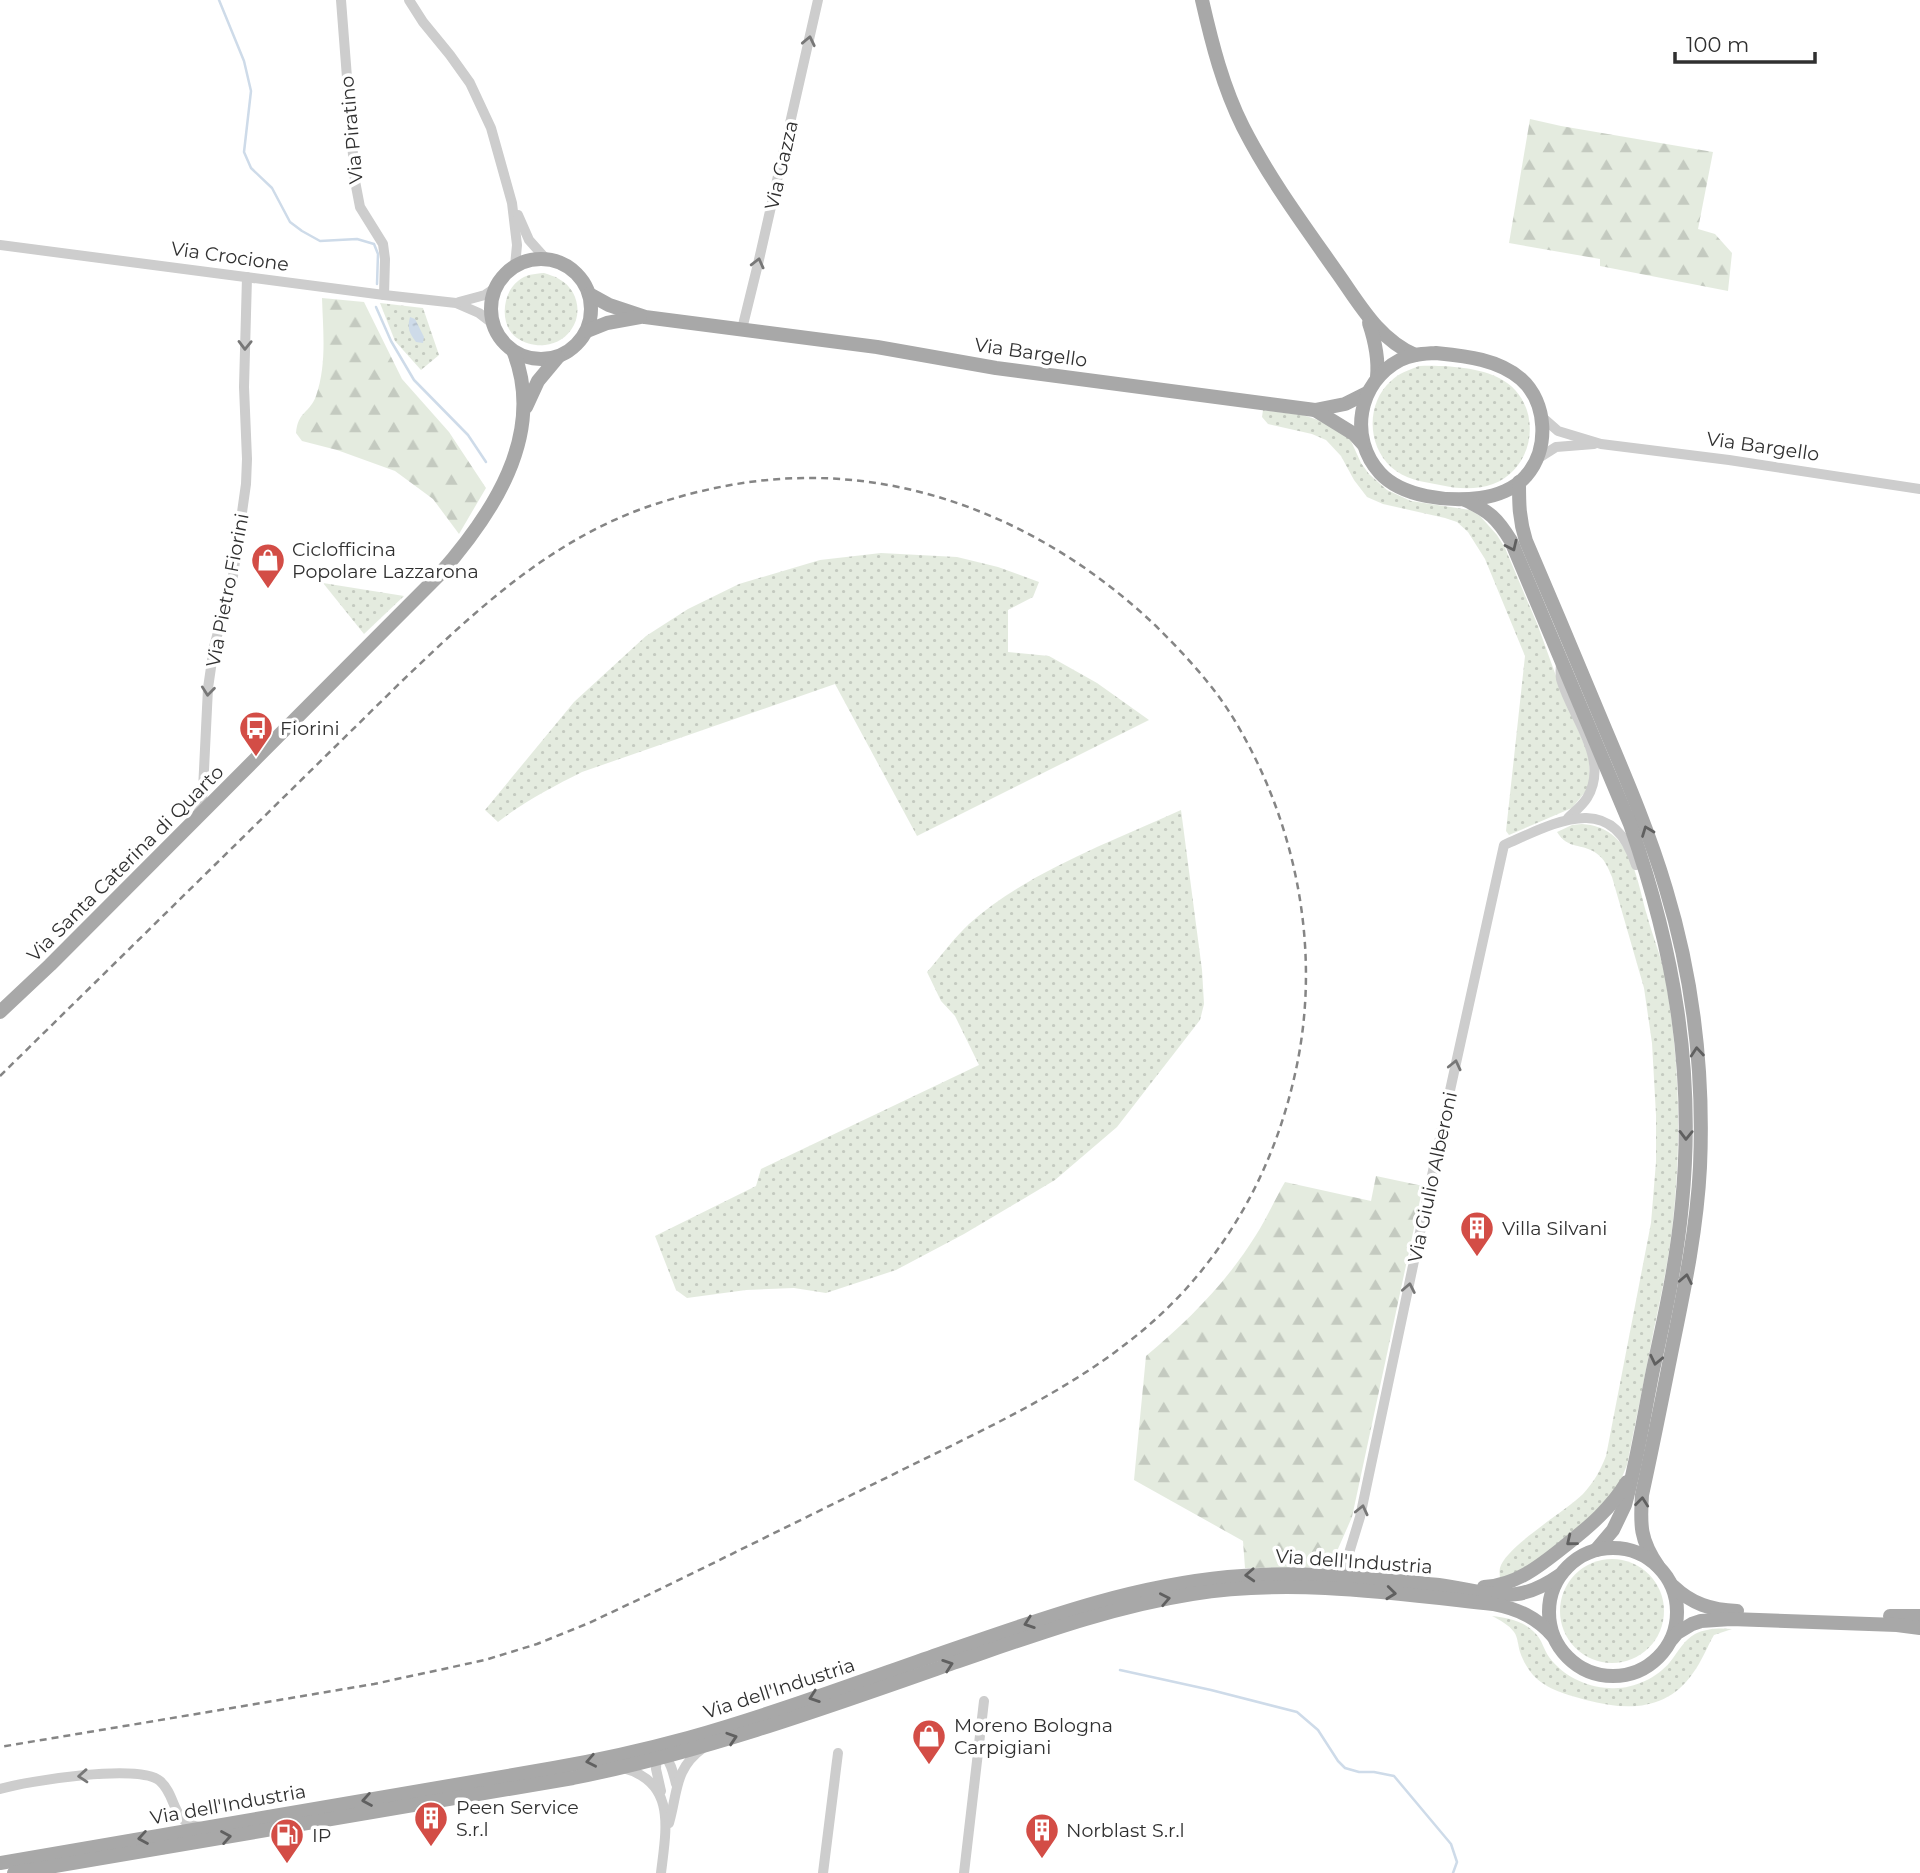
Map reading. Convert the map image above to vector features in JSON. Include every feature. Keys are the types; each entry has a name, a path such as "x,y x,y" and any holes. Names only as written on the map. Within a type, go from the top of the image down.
{"main road":[{"path":"1202,0 1216,57 1242,125 1279,191 1368,318 1393,343 1415,355"},
{"path":"546,259 573,270 583,281 589,294 592,313 587,331 575,347 558,357 536,360 514,353 500,340 492,323 490,306 494,289 503,276 515,266 530,260 546,259"},
{"path":"589,294 616,308 645,317 741,329"},
{"path":"587,331 607,323 645,317"},
{"path":"1368,318 1377,352 1377,377"},
{"name":"Via Bargello","path":"741,329 877,347 1010,370 1315,410 1345,404 1367,393"},
{"name":"Via Santa Caterina di Quarto","path":"0,1012 50,965 465,546 495,501 514,458 524,411 524,386 514,353"},
{"path":"1436,353 1466,356 1505,368 1532,391 1542,417 1541,445 1527,475 1519,482 1490,497 1465,500 1402,488 1381,474 1368,458 1360,427 1367,393 1377,377 1401,360 1415,355 1436,353"},
{"name":"Via Santa Caterina di Quarto","path":"524,411 538,381 558,357"},
{"name":"Via Bargello","path":"1315,410 1354,434 1363,444"},
{"path":"1519,482 1520,523 1526,541 1653,847 1667,891 1688,980 1695,1031 1700,1167 1688,1269 1643,1495 1640,1518 1647,1550 1681,1594 1699,1605 1715,1609 1920,1616"},
{"path":"1465,500 1486,509 1495,517 1511,541 1561,659 1630,824 1646,870 1668,953 1677,1005 1686,1119 1682,1203 1669,1296 1626,1505 1621,1517 1595,1550"},
{"path":"1465,1588 1503,1583 1530,1573 1599,1518 1633,1473"},
{"path":"1658,1566 1635,1552 1609,1548 1582,1556 1560,1575 1549,1605 1549,1621 1553,1636 1572,1662 1586,1671 1601,1675 1633,1673 1660,1656 1684,1628 1701,1621 1722,1619 1920,1628"},
{"name":"Via dell'Industria","path":"13,1873 621,1768 733,1724 1065,1611 1129,1593 1232,1576 1307,1574 1519,1594 1541,1587 1560,1575"},
{"path":"1670,1643 1677,1614 1676,1598 1671,1584"},
{"name":"Via dell'Industria","path":"0,1863 554,1768 706,1746 1071,1623 1129,1606 1195,1593 1270,1587 1324,1587 1493,1604 1526,1613 1553,1636"}],"street":[{"name":"Via Piratino","path":"341,0 355,181 360,207 383,244 386,259 384,295"},
{"path":"409,0 470,83 491,128 512,202 529,240 546,259"},
{"name":"Via Gazza","path":"741,329 764,240 818,0"},
{"path":"512,202 517,245 515,266"},
{"name":"Via Crocione","path":"0,245 456,303 479,313 492,323"},
{"name":"Via Pietro Fiorini","path":"196,818 201,807 203,790 208,688 214,647 233,576 246,484 244,387 247,277"},
{"name":"Via Crocione","path":"456,303 485,295 494,289"},
{"name":"Via Bargello","path":"1542,417 1558,431 1601,444 1920,489"},
{"name":"Via Bargello","path":"1535,461 1556,447 1601,444"},
{"path":"1561,659 1560,677 1593,756 1595,770 1586,800 1568,818"},
{"path":"1568,818 1601,821 1613,827 1625,839 1637,867 1655,931 1668,953"},
{"name":"Via Giulio Alberoni","path":"1342,1576 1363,1504 1504,845 1568,818"},
{"path":"964,1873 984,1701"},
{"path":"661,1873 676,1786 687,1762 706,1746"},
{"path":"660,1754 674,1772 676,1786"},
{"path":"660,1754 656,1769 666,1832"},
{"path":"823,1873 838,1754"},
{"path":"621,1768 643,1775 653,1783 663,1801"},
{"path":"0,1789 54,1778 108,1774 151,1776 163,1784 181,1818 192,1826 207,1827"}],"green space":[{"path":"1530,119 1713,152 1698,229 1715,234 1732,253 1728,291 1600,266 1600,259 1509,243"},
{"path":"544,273 557,278 571,289 577,302 577,317 571,330 560,340 546,345 531,344 511,333 505,318 506,301 518,281 527,276"},
{"path":"322,298 364,302 402,379 449,432 486,488 459,534 433,499 395,471 337,450 302,441 296,433 299,420 314,402 322,372"},
{"path":"380,303 423,308 439,355 421,370 395,341"},
{"path":"1419,366 1449,366 1481,371 1499,378 1513,388 1523,401 1529,416 1530,433 1520,463 1508,475 1487,486 1453,487 1408,477 1396,471 1383,458 1374,436 1377,401 1394,378"},
{"path":"1263,410 1303,415 1344,433 1369,474 1387,490 1411,501 1470,510 1480,516 1497,535 1538,626 1589,756 1590,780 1586,791 1572,808 1509,835 1506,831 1525,656 1485,559 1468,532 1457,522 1383,504 1367,497 1341,456 1326,440 1268,424 1262,417"},
{"path":"881,553 957,557 998,567 1039,582 1033,597 1008,610 1008,652 1049,656 1097,683 1149,720 917,836 835,684 582,772 538,795 498,822 485,810 574,702 646,636 688,609 739,584 820,560"},
{"path":"323,583 404,596 364,634"},
{"path":"1181,810 1204,1004 1200,1020 1117,1127 1055,1180 964,1234 896,1270 826,1293 794,1288 746,1290 687,1298 676,1290 655,1236 756,1186 761,1169 979,1065 955,1016 941,1001 927,972 969,924 992,905 1043,874 1098,846"},
{"path":"1582,824 1598,827 1611,834 1629,856 1663,968 1674,1039 1678,1103 1672,1230 1627,1465 1616,1492 1611,1500 1536,1565 1500,1579 1500,1568 1504,1559 1583,1494 1594,1481 1604,1461 1651,1223 1656,1162 1656,1115 1652,1043 1644,988 1606,864 1596,853 1570,844 1557,832"},
{"path":"1376,1176 1423,1186 1352,1517 1330,1567 1245,1568 1243,1541 1134,1480 1146,1356 1192,1314 1233,1269 1260,1229 1285,1182 1371,1201"},
{"path":"1612,1559 1632,1563 1649,1574 1660,1591 1664,1611 1660,1631 1649,1648 1632,1659 1612,1663 1592,1659 1575,1648 1564,1631 1560,1611 1564,1591 1575,1574 1592,1563"},
{"path":"1492,1616 1527,1626 1540,1639 1549,1657 1568,1675 1584,1683 1609,1688 1626,1687 1650,1678 1664,1668 1695,1634 1713,1629 1732,1629 1714,1635 1693,1673 1683,1686 1671,1695 1645,1705 1616,1706 1565,1694 1539,1680 1524,1662 1514,1632"}],"water":[{"path":"410,317 415,319 424,337 423,343 416,342 410,333"}],"waterway":[{"path":"219,0 244,61 251,91 244,152 251,168 272,188 290,222 302,231 320,241 357,239 374,244 378,254 377,284"},
{"path":"376,307 391,341 414,380 468,435 486,462"},
{"path":"1120,1670 1297,1712 1318,1730 1345,1768 1394,1776 1451,1844 1457,1862 1453,1873"}],"railway":[{"path":"0,1076 401,682 456,630 513,582 575,540 644,508 703,491 766,480 856,480 904,488 951,501 996,518 1040,540 1120,595 1189,660 1235,721 1257,761 1275,804 1289,847 1299,892 1306,983 1303,1029 1287,1104 1267,1162 1240,1216 1185,1290 1123,1346 1089,1370 981,1431 646,1596 537,1644 485,1660 374,1684 0,1747"}],"place":[{"name":"Ciclofficina Popolare Lazzarona","path":"268,590"},
{"name":"Fiorini","path":"256,758"},
{"name":"Villa Silvani","path":"1477,1258"},
{"name":"Moreno Bologna Carpigiani","path":"929,1766"},
{"name":"Peen Service S.r.l","path":"431,1848"},
{"name":"Norblast S.r.l","path":"1042,1860"},
{"name":"IP","path":"287,1865"}]}
